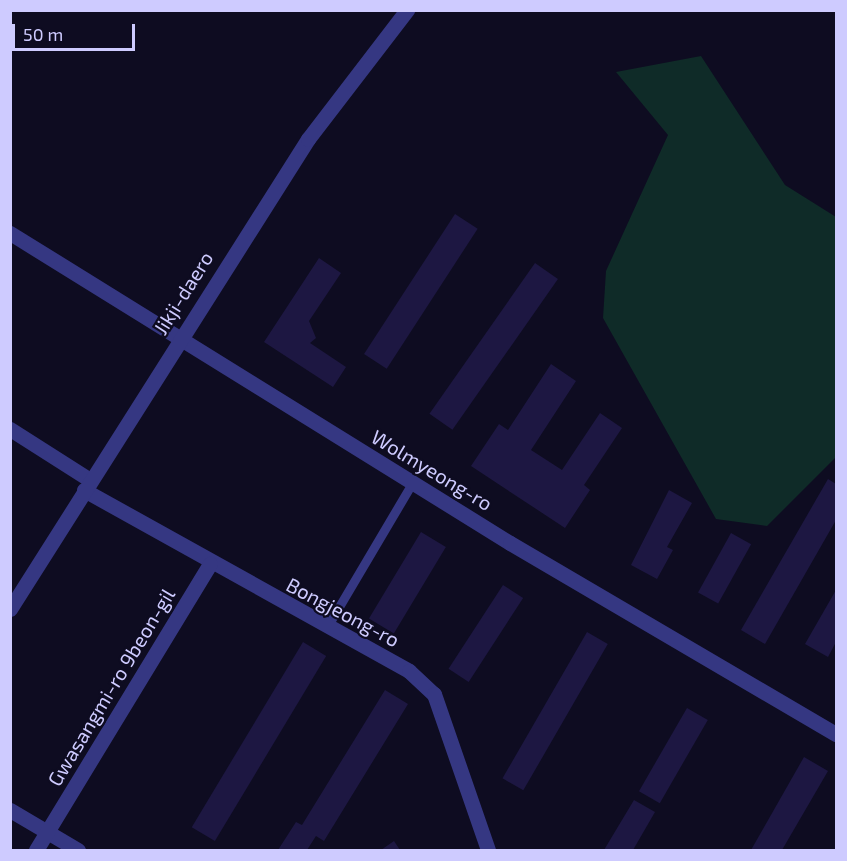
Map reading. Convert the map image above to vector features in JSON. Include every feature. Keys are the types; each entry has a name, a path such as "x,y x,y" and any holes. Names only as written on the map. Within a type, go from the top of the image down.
{"street":[{"name":"Jikji-daero","path":"10,609 178,340 344,87 407,10"},
{"name":"Wolmyeong-ro","path":"10,233 178,340 412,483 837,735"},
{"name":"Bongjeong-ro","path":"10,429 87,485 210,564 409,671 434,694 488,850"},
{"name":"Gwasangmi-ro 9beon-gil","path":"36,850 210,564"},
{"path":"10,810 78,850"}],"lane":[{"path":"327,627 412,483"}],"green space":[{"path":"701,56 785,185 836,217 836,457 767,526 716,519 603,318 606,271 668,135 616,72"}],"building":[{"path":"455,214 478,229 387,369 364,354"},
{"path":"319,258 341,273 309,321 316,338 310,343 346,367 333,387 264,342"},
{"path":"535,263 558,279 452,430 429,414"},
{"path":"551,364 576,381 531,450 562,470 600,413 622,428 584,485 590,490 565,528 471,466 499,424 508,430"},
{"path":"828,479 836,484 836,520 765,644 741,630"},
{"path":"669,490 692,503 667,547 673,550 657,579 631,565"},
{"path":"421,532 446,547 394,634 369,619"},
{"path":"731,533 751,544 718,604 698,592"},
{"path":"503,585 523,598 469,682 449,669"},
{"path":"836,590 836,642 828,657 805,644"},
{"path":"587,632 608,644 523,790 502,778"},
{"path":"303,642 326,656 215,841 192,827"},
{"path":"385,690 408,704 324,841 316,836 307,850 278,850 296,822 302,825"},
{"path":"687,708 708,720 660,803 639,791"},
{"path":"804,757 828,771 782,850 751,850"},
{"path":"634,800 655,812 633,850 604,850"},
{"path":"394,841 400,850 381,850"}]}
